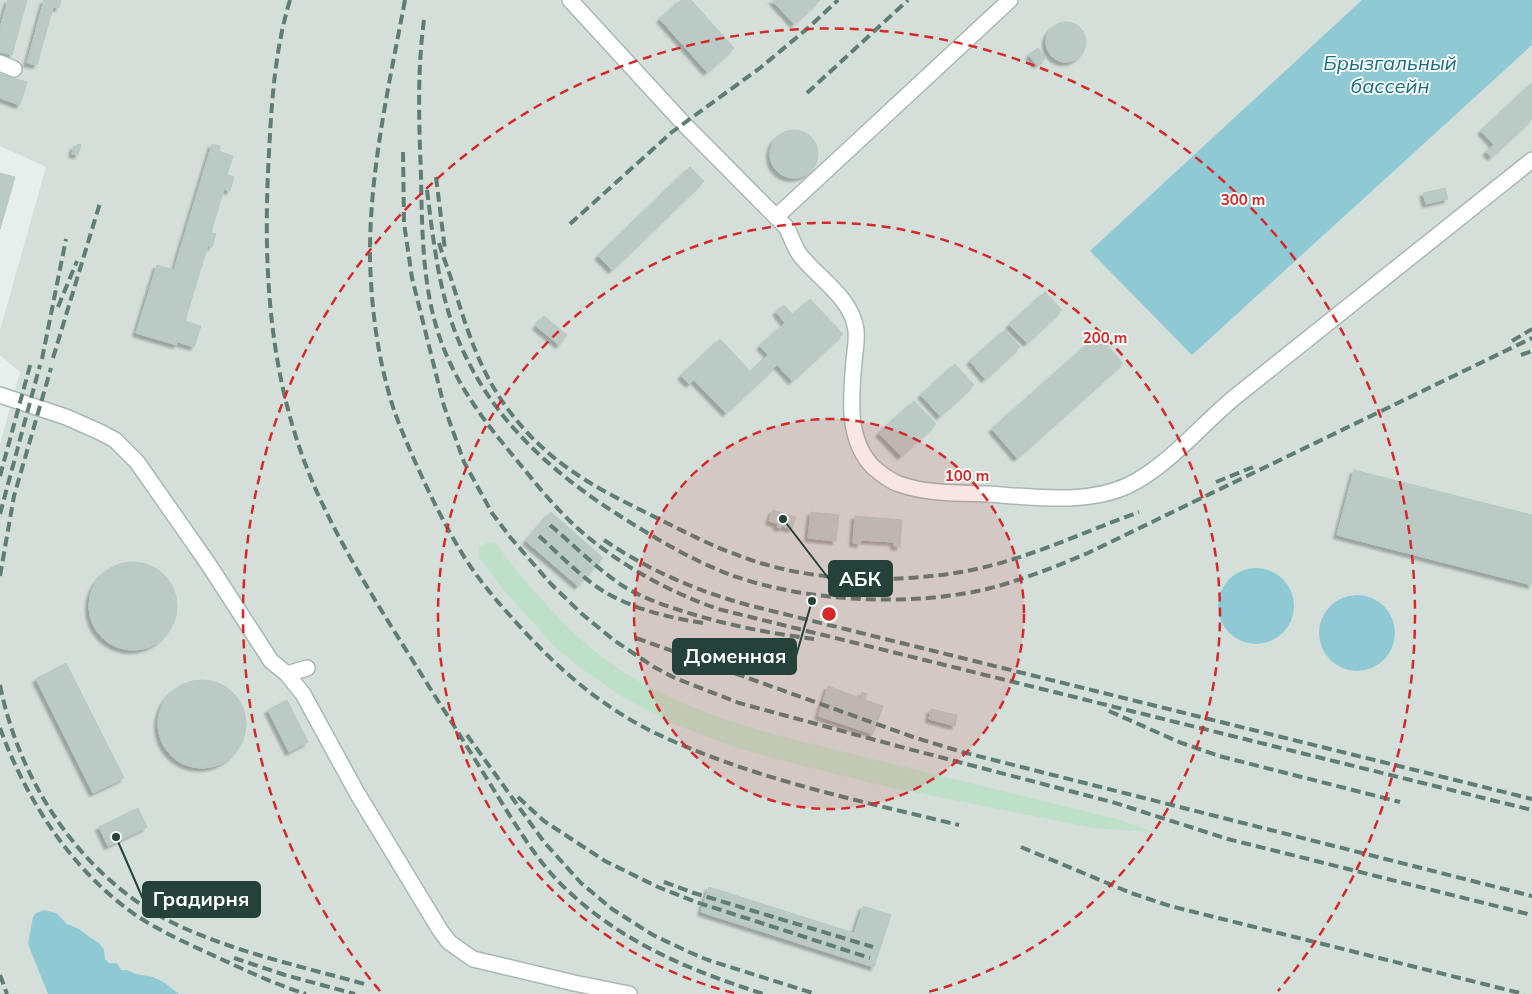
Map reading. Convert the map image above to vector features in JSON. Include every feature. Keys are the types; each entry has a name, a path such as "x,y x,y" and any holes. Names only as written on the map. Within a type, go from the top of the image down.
{"lane":[{"path":"570,0 683,123 776,217 789,232 798,253 841,298 853,316 856,331 851,396 852,415 858,443 872,465 888,479 898,484 931,491 1071,497 1096,495 1129,485 1172,455 1225,405 1532,160"},
{"path":"776,217 1010,0"},
{"path":"0,395 82,424 115,440 127,450 146,473 271,661 287,674 303,694 357,794 440,930 450,942 473,959 629,994"},
{"path":"287,674 306,668"}],"shaded area":[{"path":"0,0 1532,0 1532,994 0,994 0,444 20,372 0,355 0,330 46,167 0,146"}],"green space":[{"path":"491,542 496,543 509,562 564,624 597,653 639,681 684,704 780,736 1120,820 1153,832 1093,828 884,786 737,748 676,725 621,696 575,664 553,645 502,588 479,557 479,548"}],"water":[{"name":"Брызгальный бассейн","path":"1362,0 1532,0 1532,45 1192,355 1090,251"},
{"path":"1256,568 1271,571 1283,579 1291,591 1294,606 1291,621 1283,633 1271,641 1256,644 1241,641 1229,633 1221,621 1218,606 1221,591 1229,579 1241,571"},
{"path":"1357,595 1372,598 1384,606 1392,618 1395,633 1392,648 1384,660 1372,668 1357,671 1342,668 1330,660 1322,648 1319,633 1322,618 1330,606 1342,598"},
{"path":"44,910 56,913 67,924 79,929 99,943 104,950 105,959 109,963 117,963 121,970 153,977 165,983 179,994 48,994 28,944 33,917 36,913"}],"building":[{"path":"8,0 27,0 12,55 0,52 0,28"},
{"path":"44,0 61,0 59,8 53,7 37,65 27,63"},
{"path":"681,0 691,0 734,48 707,72 660,19"},
{"path":"772,0 820,0 794,24"},
{"path":"1066,22 1077,25 1083,31 1086,42 1083,53 1077,59 1066,62 1055,59 1049,53 1046,42 1049,31 1055,25"},
{"path":"1038,48 1046,58 1037,65 1029,55"},
{"path":"0,74 27,82 20,105 0,98"},
{"path":"1532,83 1532,119 1491,157 1486,152 1494,145 1481,131"},
{"path":"794,130 803,132 811,137 816,145 818,154 816,163 811,171 803,176 794,178 785,176 777,171 772,163 770,154 772,145 777,137 785,132"},
{"path":"77,144 81,145 78,155 72,154 74,146 77,147"},
{"path":"212,144 220,146 219,151 233,156 227,175 234,177 230,191 224,189 211,233 216,234 212,247 208,245 185,321 201,326 194,347 178,342 177,345 136,333 157,265 174,270"},
{"path":"690,167 704,181 612,270 598,256"},
{"path":"0,173 15,177 0,229"},
{"path":"1445,188 1448,199 1426,204 1423,193"},
{"path":"1045,292 1062,310 1027,343 1009,325"},
{"path":"810,299 843,334 792,381 760,346 785,323 776,312 784,305 793,315"},
{"path":"544,316 567,335 559,345 536,326"},
{"path":"1005,330 1020,347 985,379 970,361"},
{"path":"1098,335 1123,363 1017,458 992,429"},
{"path":"720,339 751,372 768,355 777,365 726,413 694,380 689,384 681,376"},
{"path":"955,364 974,385 940,416 921,395"},
{"path":"914,401 936,424 901,456 879,433"},
{"path":"1354,470 1532,515 1532,585 1337,535"},
{"path":"773,510 796,517 792,529 782,526 781,528 777,527 778,524 769,521"},
{"path":"551,512 603,558 578,586 526,541"},
{"path":"811,512 839,515 836,541 808,538"},
{"path":"855,516 902,520 900,547 894,546 894,542 861,540 860,544 853,543"},
{"path":"133,562 150,566 164,575 173,589 177,606 173,623 164,637 150,646 133,650 116,646 102,637 93,623 89,606 93,589 102,575 116,566"},
{"path":"66,663 124,778 93,793 36,679"},
{"path":"202,680 219,684 233,693 242,707 246,724 242,741 233,755 219,764 202,768 185,764 171,755 162,741 158,724 162,707 171,693 185,684"},
{"path":"828,686 860,698 862,692 867,694 865,700 883,706 873,734 818,716"},
{"path":"287,700 308,742 289,752 268,710"},
{"path":"931,709 957,715 955,726 929,719"},
{"path":"138,808 147,827 108,846 99,827"},
{"path":"709,887 854,933 863,906 891,915 874,967 701,912"}],"railway":[{"path":"290,0 276,64 270,129 267,257 274,340 281,381 291,422 304,462 321,501 360,575 389,622 518,828 556,879 601,918 652,950 679,963 764,994"},
{"path":"405,0 376,162 370,259 373,307 383,370 398,422 436,507 469,564 506,611 561,668 613,709 653,732 689,748 765,775 842,797 959,825"},
{"path":"570,224 672,132 760,68 838,0"},
{"path":"807,93 908,0"},
{"path":"424,20 419,98 423,233 428,291 437,329 450,363 477,409 563,515 598,545 647,577 682,595 718,609 1532,810"},
{"path":"403,152 404,223 412,278 444,406 464,462 492,513 510,537 551,584 582,614 615,641 654,667 675,678 739,703 1112,802 1228,839 1532,915"},
{"path":"436,177 445,250"},
{"path":"427,190 439,274 456,336 478,380 493,403 529,445 571,482 617,514 672,548 731,575 760,584 825,596 892,600 957,595 1013,582 1038,573 1088,553 1532,338"},
{"path":"53,358 100,203"},
{"path":"42,359 66,239"},
{"path":"439,243 481,364 497,394 522,427 554,457 589,482 628,504 728,552 766,565 821,576 877,579 934,576 961,572 1006,561 1139,512"},
{"path":"58,307 77,261"},
{"path":"1512,341 1532,329"},
{"path":"1521,355 1532,351"},
{"path":"0,476 31,362"},
{"path":"0,514 40,365"},
{"path":"0,576 14,496 51,368"},
{"path":"1216,482 1253,467"},
{"path":"550,525 613,579 629,590 649,599 669,607 727,624 814,639"},
{"path":"539,536 597,587 621,601 648,611 703,623"},
{"path":"604,540 655,570 710,593 748,605 1532,799"},
{"path":"636,638 913,737 962,752 1532,896"},
{"path":"0,685 9,721 22,756 38,790 58,822 81,851 108,878 137,902 192,932 241,950 368,985"},
{"path":"1109,711 1179,742 1219,756 1400,802"},
{"path":"0,728 23,781 54,832 72,856 114,898 137,916 178,939 263,978 306,994"},
{"path":"467,735 544,842 581,883 612,909 653,935 708,960 816,994"},
{"path":"518,797 544,821 605,861 658,887 696,902 870,958"},
{"path":"1021,847 1131,893 1170,906 1524,994"},
{"path":"664,882 694,893 873,947"},
{"path":"234,958 285,975 355,994"},
{"path":"0,975 7,994"}],"place":[{"name":"АБК","path":"783,519"},
{"name":"Доменная","path":"812,601"},
{"name":"Градирня","path":"116,837"}]}
